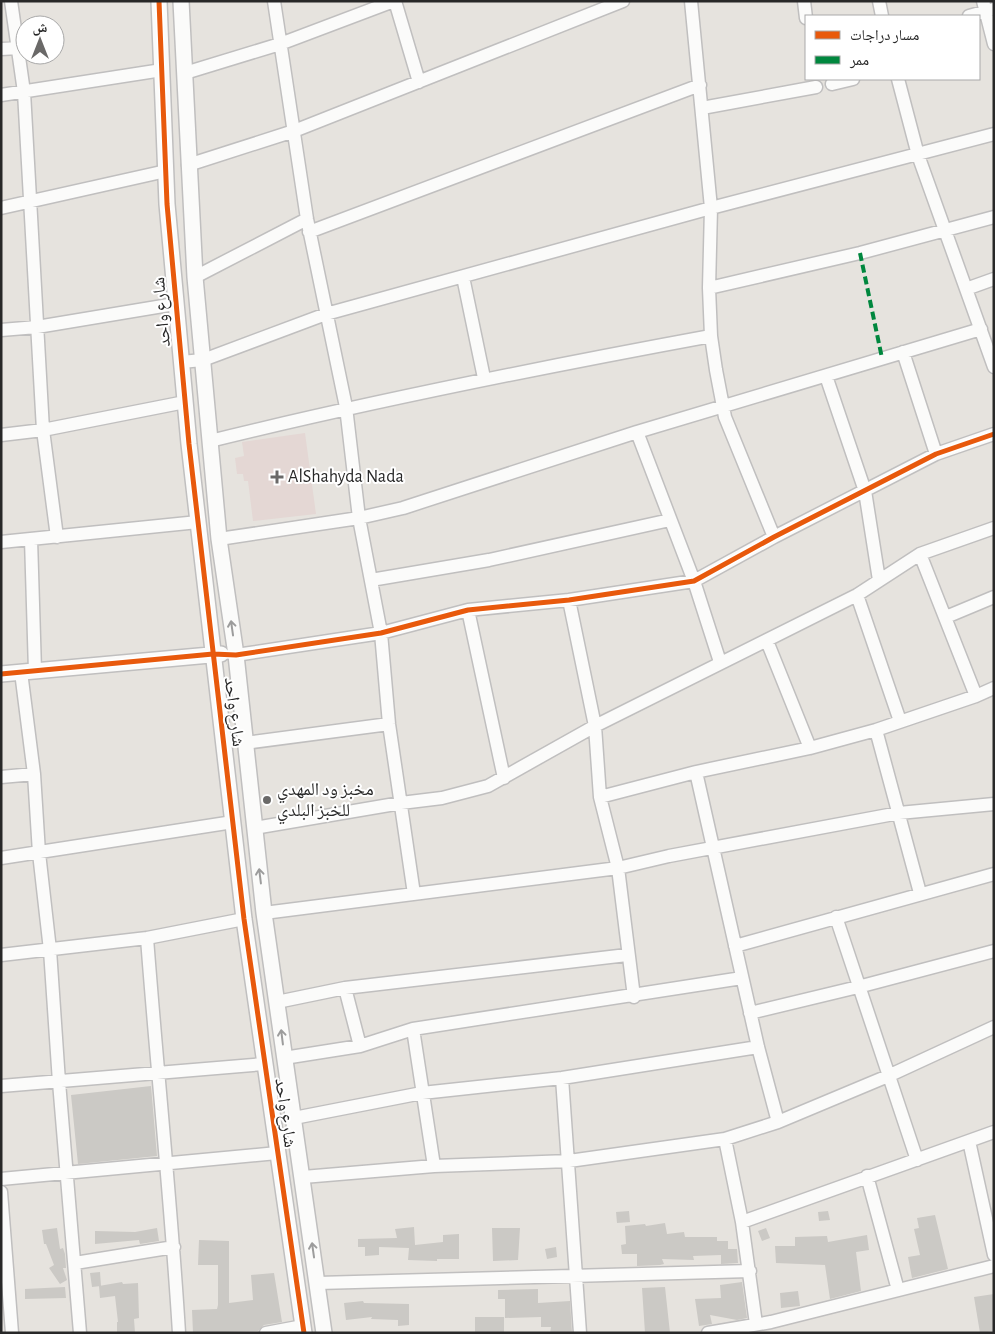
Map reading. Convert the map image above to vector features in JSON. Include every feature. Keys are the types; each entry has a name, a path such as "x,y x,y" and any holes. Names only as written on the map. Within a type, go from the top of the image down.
{"street":[{"path":"11,1 15,24"},
{"name":"شارع واحد","path":"159,1 166,171 175,304 198,522 244,919 304,1329"},
{"name":"شارع واحد","path":"181,1 195,276 219,539 236,655 244,743 264,913 324,1333"},
{"path":"274,1 309,232 346,408 359,518 381,633 389,724 414,894"},
{"path":"184,73 280,44 394,1 419,82"},
{"path":"585,1 588,14"},
{"path":"188,165 294,131 623,1"},
{"path":"691,1 711,208 709,288 711,336 722,406 774,537"},
{"path":"804,1 806,15"},
{"path":"879,1 882,15"},
{"path":"971,15 988,7 994,44"},
{"path":"1,49 15,48"},
{"path":"21,65 43,430 56,537"},
{"path":"1,95 162,70"},
{"path":"832,84 849,80"},
{"path":"898,80 918,155 994,367"},
{"path":"309,232 700,85"},
{"path":"702,108 816,87"},
{"path":"181,362 203,360 326,314 711,208 994,134"},
{"path":"1,208 166,171"},
{"path":"709,288 994,217"},
{"path":"195,276 307,219"},
{"path":"463,276 484,378"},
{"path":"966,289 994,279"},
{"path":"1,330 37,327 175,304"},
{"path":"219,539 359,518 403,508 637,432 981,329"},
{"path":"210,441 346,408 484,378 711,336"},
{"path":"902,352 936,454"},
{"path":"826,376 865,491 879,580"},
{"path":"1,435 43,430 185,402"},
{"path":"637,432 694,581 720,662"},
{"path":"1,674 213,654 236,655 381,633 468,610 569,600 694,581 774,537 936,454 994,434"},
{"path":"371,580 490,560 670,520"},
{"path":"1,542 198,522"},
{"path":"254,828 401,803 442,798 468,792 504,778 595,726 857,595 920,554 994,528"},
{"path":"30,539 28,672 34,774 39,853 50,950 80,1333"},
{"path":"920,554 976,696"},
{"path":"857,595 900,721"},
{"path":"946,617 994,598"},
{"path":"569,600 595,726 600,796 618,868 627,955 634,997"},
{"path":"468,610 504,778"},
{"path":"768,640 810,748"},
{"path":"600,796 696,772 810,748 876,730 976,696 994,688"},
{"path":"244,743 389,724"},
{"path":"876,730 920,893"},
{"path":"696,772 750,1013 778,1122"},
{"path":"1,777 34,774"},
{"path":"264,913 618,868 899,813 994,804"},
{"path":"1,858 233,822"},
{"path":"735,946 920,893 994,874"},
{"path":"836,917 917,1160"},
{"path":"1,955 147,938 244,919"},
{"path":"147,938 158,1074 168,1164 179,1333"},
{"path":"750,1013 994,951"},
{"path":"277,1002 345,988 627,955"},
{"path":"284,1058 360,1046 413,1029 634,997 742,978"},
{"path":"345,988 360,1046"},
{"path":"303,1177 434,1166 569,1161 725,1139 778,1122 888,1076 994,1027"},
{"path":"413,1029 434,1166"},
{"path":"294,1118 422,1092 562,1078 758,1046"},
{"path":"1,1086 264,1064"},
{"path":"562,1078 580,1333"},
{"path":"742,1222 994,1132"},
{"path":"725,1139 742,1222 756,1324"},
{"path":"969,1141 994,1255"},
{"path":"1,1179 277,1153"},
{"path":"867,1176 898,1290"},
{"path":"1,1192 4,1292 12,1333"},
{"path":"75,1264 174,1247"},
{"path":"708,1333 756,1324 771,1327 898,1290 994,1266"},
{"path":"318,1283 750,1271"},
{"path":"266,1333 304,1329"}],"shaded area":[{"name":"AlShahyda Nada","path":"305,433 316,514 253,521 248,481 244,481 243,474 237,474 235,458 244,456 242,442"}],"building":[{"path":"151,1086 157,1156 78,1164 71,1095"},
{"path":"629,1211 630,1222 617,1223 616,1212"},
{"path":"828,1211 830,1220 819,1221 818,1212"},
{"path":"935,1215 948,1269 912,1278 908,1257 920,1255 914,1229 919,1228 917,1218"},
{"path":"665,1223 667,1234 684,1232 685,1237 717,1237 717,1241 728,1241 728,1249 737,1249 738,1263 721,1264 721,1255 693,1256 694,1260 662,1259 664,1264 637,1266 637,1254 622,1254 621,1245 626,1244 625,1226 645,1224 646,1226"},
{"path":"414,1227 415,1245 443,1242 443,1235 459,1234 459,1259 437,1259 437,1261 408,1260 409,1248 379,1247 379,1255 365,1256 365,1247 358,1247 358,1239 397,1238 395,1229"},
{"path":"57,1228 60,1249 63,1248 65,1254 66,1268 63,1268 67,1280 60,1284 49,1268 54,1265 46,1244 44,1244 42,1230"},
{"path":"157,1228 159,1241 140,1244 139,1240 95,1244 95,1231 135,1232"},
{"path":"492,1228 520,1228 518,1260 493,1261"},
{"path":"766,1228 770,1238 762,1241 758,1231"},
{"path":"867,1235 869,1250 856,1252 861,1291 830,1299 825,1265 776,1263 775,1246 795,1246 795,1237 827,1236 828,1242"},
{"path":"199,1240 229,1241 229,1303 253,1300 251,1275 274,1273 282,1322 264,1325 258,1331 193,1333 192,1310 217,1309 218,1305 218,1265 198,1265"},
{"path":"556,1247 557,1257 547,1259 545,1249"},
{"path":"100,1272 101,1286 92,1287 90,1273"},
{"path":"122,1282 123,1284 138,1283 139,1318 134,1319 135,1333 117,1333 118,1322 115,1296 100,1298 99,1286"},
{"path":"742,1282 747,1318 737,1320 710,1315 712,1324 699,1326 695,1299 721,1298 720,1285"},
{"path":"65,1287 66,1298 25,1299 25,1289"},
{"path":"665,1287 670,1333 645,1333 642,1288"},
{"path":"538,1289 538,1303 570,1301 572,1333 550,1333 551,1327 541,1327 541,1317 505,1318 505,1299 498,1299 498,1290"},
{"path":"798,1291 800,1306 781,1308 780,1293"},
{"path":"994,1294 994,1331 980,1333 974,1297"},
{"path":"363,1301 364,1303 409,1304 409,1325 398,1326 398,1320 371,1319 372,1317 346,1320 344,1303"},
{"path":"475,1317 504,1317 504,1333 475,1333"}],"marked path":[{"path":"860,253 882,358"}],"cycle path":[{"path":"159,1 167,204 189,444 244,919 304,1333"},
{"path":"1,674 213,654 236,655 381,633 468,610 569,600 694,581 774,537 936,454 994,434"}],"place":[{"name":"AlShahyda Nada","path":"277,477"},
{"name":"مخبز ود المهدي للخبز البلدي","path":"267,800"}]}
